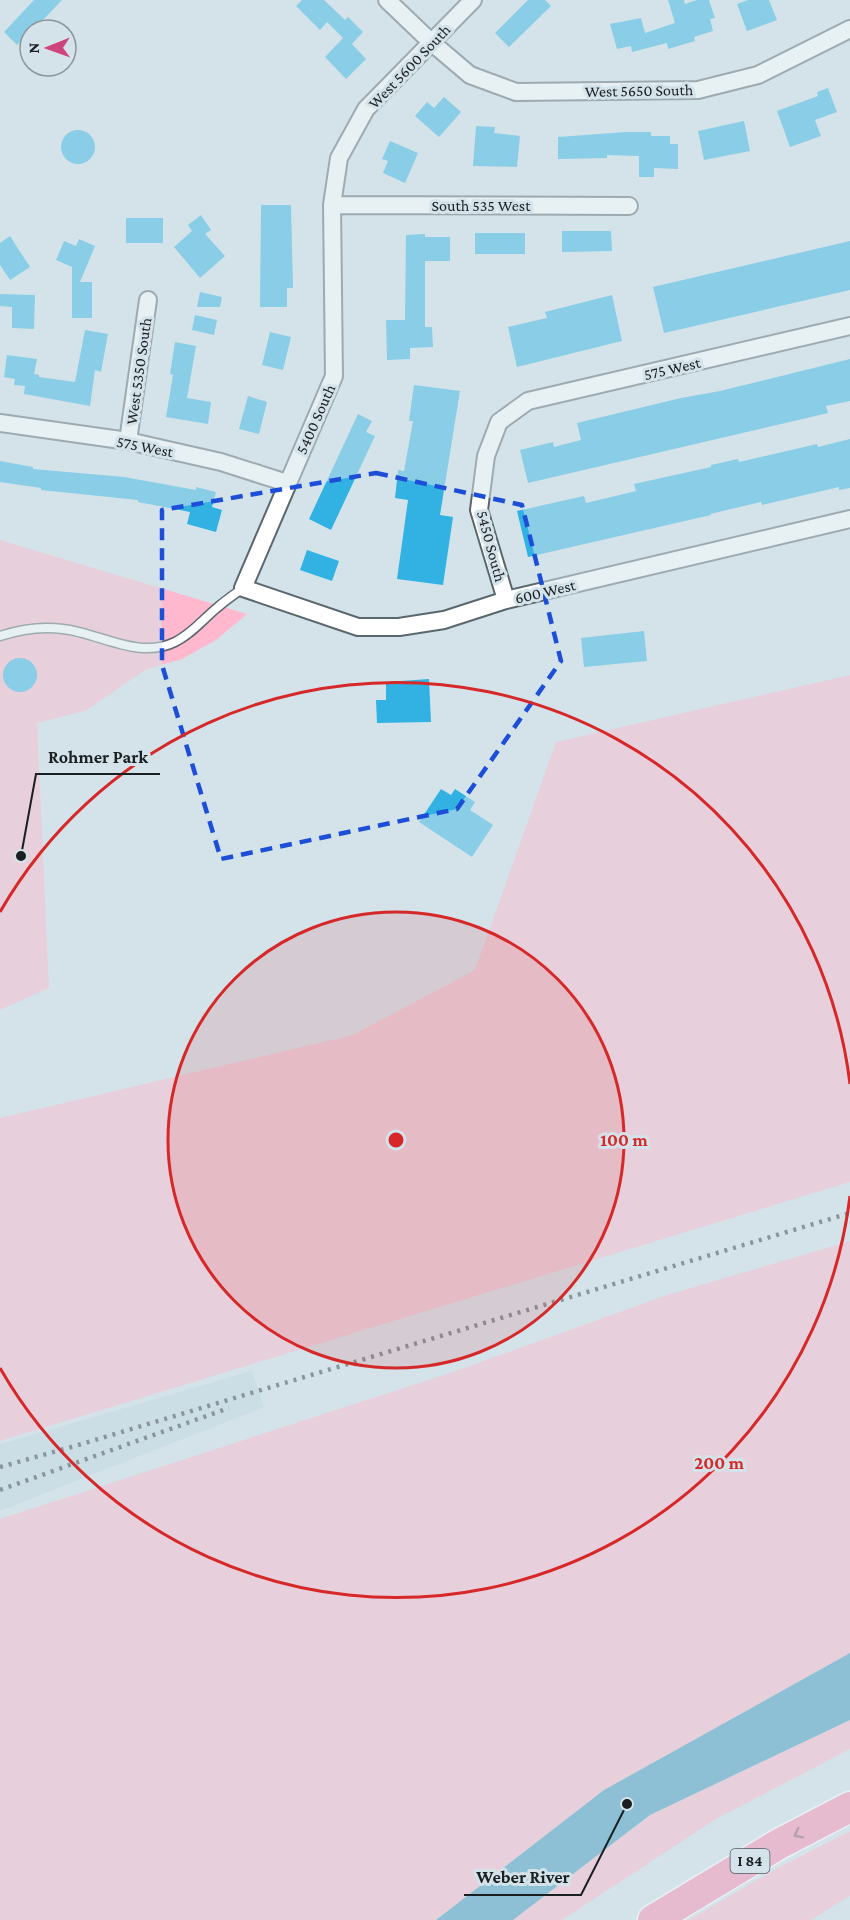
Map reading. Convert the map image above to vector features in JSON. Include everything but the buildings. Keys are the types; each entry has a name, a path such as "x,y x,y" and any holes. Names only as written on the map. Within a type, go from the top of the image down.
{"highway":[{"name":"I 84","path":"653,1920 779,1844 850,1807"}],"street":[{"name":"West 5650 South","path":"387,0 470,75 516,92 698,90 758,75 850,29"},
{"name":"West 5600 South","path":"332,205 339,158 366,109 473,0"},
{"name":"South 535 West","path":"332,205 629,206"},
{"name":"5400 South","path":"243,588 334,376 332,205"},
{"name":"West 5350 South","path":"128,441 148,300"},
{"name":"575 West","path":"499,422 528,401 850,326"},
{"name":"5450 South","path":"499,422 486,456 479,510 506,600"},
{"name":"575 West","path":"0,423 128,441 221,462 287,483"},
{"name":"600 West","path":"243,588 358,627 399,627 444,620 506,600 850,519"}],"lane":[{"path":"0,636 20,629 63,629 133,646 152,648 174,643 182,638 243,588"}],"highlighted area":[{"path":"376,473 522,505 561,661 457,809 221,859 162,665 162,510"}],"shaded area":[{"path":"0,540 247,614 216,640 182,659 147,669 85,711 37,723 49,988 0,1010"},
{"path":"850,675 850,1182 0,1441 0,1118 353,1035 475,970 556,742"},
{"path":"850,1241 850,1653 604,1790 436,1920 0,1920 0,1519 450,1373 667,1295"},
{"path":"252,1371 264,1407 0,1511 0,1444"},
{"path":"850,1720 850,1749 716,1819 562,1920 513,1920 650,1815"},
{"path":"850,1831 850,1896 811,1920 689,1920 783,1865"}],"water":[{"path":"850,1653 850,1720 650,1815 513,1920 436,1920 604,1790"}],"railway":[{"path":"0,1467 850,1213"},
{"path":"0,1490 229,1408"}],"place":[{"name":"Rohmer Park","path":"21,856"},
{"name":"Weber River","path":"627,1804"}]}
